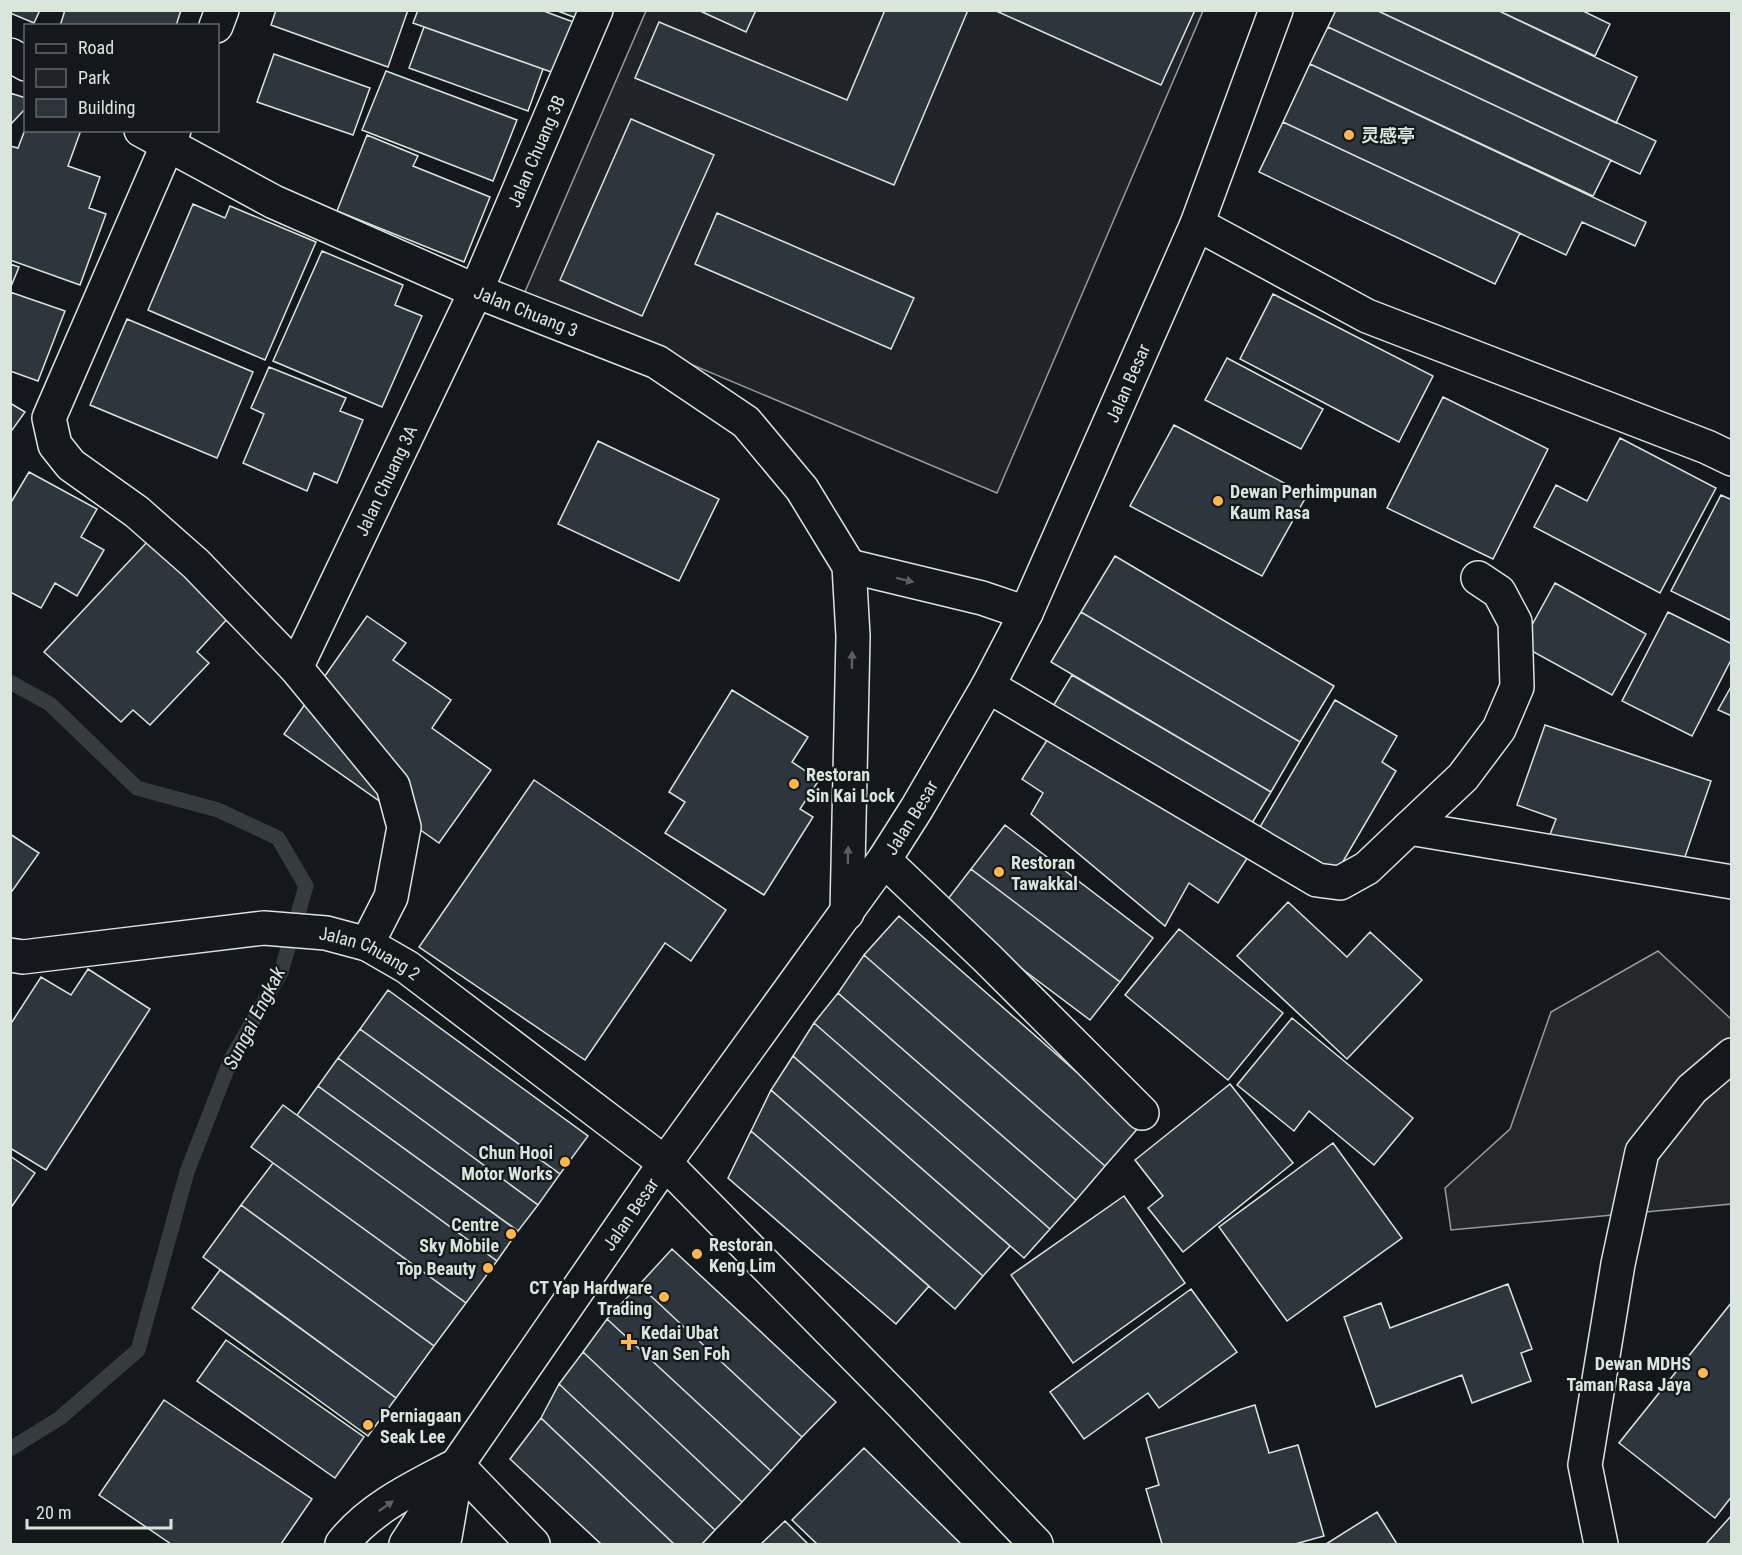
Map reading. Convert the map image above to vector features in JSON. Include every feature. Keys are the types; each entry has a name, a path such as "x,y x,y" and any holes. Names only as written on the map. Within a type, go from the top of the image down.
{"street":[{"name":"Jalan Chuang 3B","path":"476,291 596,10"},
{"name":"Jalan Besar","path":"406,1545 457,1465 665,1163 884,860 988,686 1026,613 1197,224 1276,10"},
{"path":"10,55 24,63"},
{"name":"Jalan Chuang 3","path":"161,135 274,202 476,291 657,362 746,422 802,489 849,566"},
{"path":"161,135 49,418 55,445 71,465 137,512 196,564 296,668 393,786 404,827 391,897 367,944"},
{"path":"1197,224 1367,316 1707,447 1731,459"},
{"name":"Jalan Chuang 3A","path":"296,668 476,291"},
{"path":"847,913 853,636 849,566 982,598 1026,613"},
{"path":"988,686 1317,880 1340,883 1367,868 1409,828 1469,769 1499,729 1517,687 1515,622 1499,592 1478,578"},
{"path":"1409,828 1731,882"},
{"path":"884,860 988,959 1142,1113"},
{"name":"Jalan Chuang 2","path":"10,955 23,957 264,928 326,933 367,944 407,967 665,1163 893,1395 1036,1545"},
{"path":"1601,1545 1585,1466 1618,1264 1642,1152 1692,1089 1731,1055"},
{"path":"342,1545 354,1529 401,1495 457,1465"},
{"path":"441,1545 445,1537 457,1465"},
{"path":"457,1465 533,1545"}],"green space":[{"path":"646,11 1203,11 997,493 524,294"}],"shaded area":[{"path":"1658,951 1731,1019 1731,1204 1451,1230 1445,1188 1510,1129 1551,1012"}],"building":[{"path":"10,10 40,10 34,23 10,13"},
{"path":"65,10 181,10 177,24 61,24"},
{"path":"276,10 408,10 388,67 271,25"},
{"path":"418,10 541,10 576,23 557,74 413,23"},
{"path":"555,10 583,10 579,19"},
{"path":"698,10 756,10 746,32"},
{"path":"885,10 968,10 894,185 635,78 659,22 847,100"},
{"path":"994,10 1195,10 1161,85"},
{"path":"1336,10 1376,10 1656,141 1640,174 1328,27"},
{"path":"1376,10 1497,10 1637,77 1616,123"},
{"path":"1497,10 1581,10 1610,24 1595,56"},
{"path":"424,27 543,69 528,111 409,68"},
{"path":"1328,27 1611,160 1593,196 1310,64"},
{"path":"274,54 370,88 353,135 257,102"},
{"path":"1310,64 1646,222 1635,246 1582,222 1566,255 1283,122"},
{"path":"386,71 517,120 493,181 362,130"},
{"path":"10,93 24,97 24,110 10,125"},
{"path":"631,119 714,155 642,316 560,280"},
{"path":"1283,122 1520,233 1495,284 1259,172"},
{"path":"24,132 80,132 68,166 100,177 89,208 106,214 80,285 10,260 10,146 18,148"},
{"path":"367,135 418,156 413,166 490,197 464,262 337,211"},
{"path":"193,204 225,218 230,206 316,242 265,360 148,310"},
{"path":"717,213 914,298 891,349 695,264"},
{"path":"322,251 403,285 395,305 422,316 382,407 273,361"},
{"path":"10,264 19,267 10,289"},
{"path":"10,292 65,311 38,381 10,371"},
{"path":"1273,294 1433,376 1399,442 1240,359"},
{"path":"127,319 253,372 217,458 90,405"},
{"path":"1227,358 1323,409 1301,449 1205,400"},
{"path":"269,367 346,398 340,411 363,420 337,483 314,473 307,491 243,463 264,414 251,408"},
{"path":"1443,397 1548,449 1493,559 1387,508"},
{"path":"10,403 25,412 10,433"},
{"name":"Dewan Perhimpunan Kaum Rasa","path":"1174,425 1307,495 1262,576 1130,506"},
{"path":"1620,438 1716,488 1660,593 1534,527 1556,485 1587,501"},
{"path":"598,441 719,499 679,581 558,524"},
{"path":"29,472 97,509 81,537 104,550 77,596 55,583 41,608 10,592 10,504"},
{"path":"1721,495 1732,500 1732,621 1671,591"},
{"path":"149,540 230,616 197,652 209,663 150,725 133,710 121,722 44,652"},
{"path":"1115,556 1334,686 1300,742 1081,612"},
{"path":"1555,583 1646,634 1612,695 1521,645"},
{"path":"1081,612 1300,742 1271,792 1051,662"},
{"path":"1668,612 1732,644 1732,658 1692,736 1622,701"},
{"path":"367,616 406,643 393,660 451,700 432,728 491,770 439,843 284,734"},
{"path":"1072,675 1271,792 1246,833 1047,716"},
{"path":"1732,685 1732,716 1718,710"},
{"path":"732,690 808,737 792,762 819,780 800,809 813,817 764,895 665,833 685,802 669,792"},
{"path":"1335,700 1397,736 1382,762 1396,771 1334,877 1257,832"},
{"path":"1545,725 1711,781 1677,880 1549,837 1556,819 1517,805"},
{"path":"1051,734 1248,857 1218,903 1189,883 1165,926 1031,814 1043,793 1022,779"},
{"path":"534,780 726,910 691,961 665,943 585,1060 419,947"},
{"path":"1005,825 1153,938 1120,982 971,869"},
{"path":"10,834 39,853 10,894"},
{"path":"971,869 1120,982 1090,1020 941,908"},
{"path":"1288,902 1347,957 1370,932 1422,980 1347,1059 1237,956"},
{"path":"899,916 1139,1127 1105,1166 864,955"},
{"path":"1179,929 1283,1013 1228,1080 1125,995"},
{"path":"864,955 1105,1166 1076,1200 838,993"},
{"path":"88,969 150,1009 46,1170 10,1148 10,1025 41,977 71,995"},
{"path":"388,990 588,1136 560,1174 360,1029"},
{"path":"838,993 1076,1200 1050,1229 814,1023"},
{"path":"1292,1018 1413,1118 1374,1165 1309,1111 1294,1131 1237,1085"},
{"path":"814,1023 1050,1229 1024,1258 793,1056"},
{"path":"360,1029 560,1174 538,1205 338,1058"},
{"path":"793,1056 1010,1246 983,1276 771,1090"},
{"path":"338,1058 538,1205 518,1231 318,1086"},
{"path":"1230,1084 1293,1163 1183,1252 1148,1208 1163,1196 1135,1160"},
{"path":"318,1086 518,1231 497,1261 297,1115"},
{"path":"771,1090 983,1276 955,1309 751,1131"},
{"path":"283,1105 497,1261 466,1303 251,1147"},
{"path":"751,1131 929,1286 896,1324 728,1178"},
{"path":"1333,1143 1402,1238 1287,1321 1219,1227"},
{"path":"10,1156 35,1173 10,1209"},
{"path":"273,1163 466,1303 434,1346 241,1205"},
{"path":"1124,1196 1185,1283 1073,1363 1011,1275"},
{"path":"241,1205 434,1346 396,1398 203,1257"},
{"path":"672,1249 836,1402 802,1437 639,1285"},
{"path":"220,1270 396,1398 368,1436 192,1308"},
{"path":"1508,1284 1532,1349 1521,1353 1531,1381 1472,1403 1462,1375 1376,1407 1344,1317 1381,1303 1390,1328"},
{"path":"639,1285 802,1437 771,1471 607,1319"},
{"path":"1191,1289 1237,1352 1159,1408 1148,1393 1084,1439 1050,1392"},
{"name":"Dewan MDHS Taman Rasa Jaya","path":"1732,1302 1732,1496 1715,1518 1619,1443"},
{"path":"607,1319 771,1471 742,1502 583,1352"},
{"path":"226,1340 364,1437 335,1478 197,1381"},
{"path":"583,1352 742,1502 715,1530 559,1384"},
{"path":"559,1384 715,1530 702,1544 674,1544 541,1418"},
{"path":"164,1400 312,1499 281,1544 171,1544 99,1495"},
{"path":"1255,1405 1269,1453 1298,1445 1324,1536 1295,1544 1162,1544 1146,1489 1159,1485 1146,1438"},
{"path":"541,1418 674,1544 601,1544 510,1459"},
{"path":"864,1448 961,1544 817,1544 792,1520"},
{"path":"1377,1512 1397,1544 1326,1544"},
{"path":"1732,1515 1732,1544 1706,1544 1722,1526"},
{"path":"785,1521 808,1544 761,1544"}],"waterway":[{"name":"Sungai Engkak","path":"10,682 50,704 137,788 218,810 278,838 306,886 281,972 231,1059 187,1172 138,1350 60,1418 10,1449"}],"place":[{"name":"灵感亭","path":"1349,135"},
{"name":"Dewan Perhimpunan Kaum Rasa","path":"1218,501"},
{"name":"Restoran Sin Kai Lock","path":"794,784"},
{"name":"Restoran Tawakkal","path":"999,872"},
{"name":"Chun Hooi Motor Works","path":"565,1162"},
{"name":"Centre Sky Mobile","path":"511,1234"},
{"name":"Restoran Keng Lim","path":"697,1254"},
{"name":"Top Beauty","path":"488,1268"},
{"name":"CT Yap Hardware Trading","path":"664,1297"},
{"name":"Kedai Ubat Van Sen Foh","path":"629,1342"},
{"name":"Dewan MDHS Taman Rasa Jaya","path":"1703,1373"},
{"name":"Perniagaan Seak Lee","path":"368,1425"}]}
